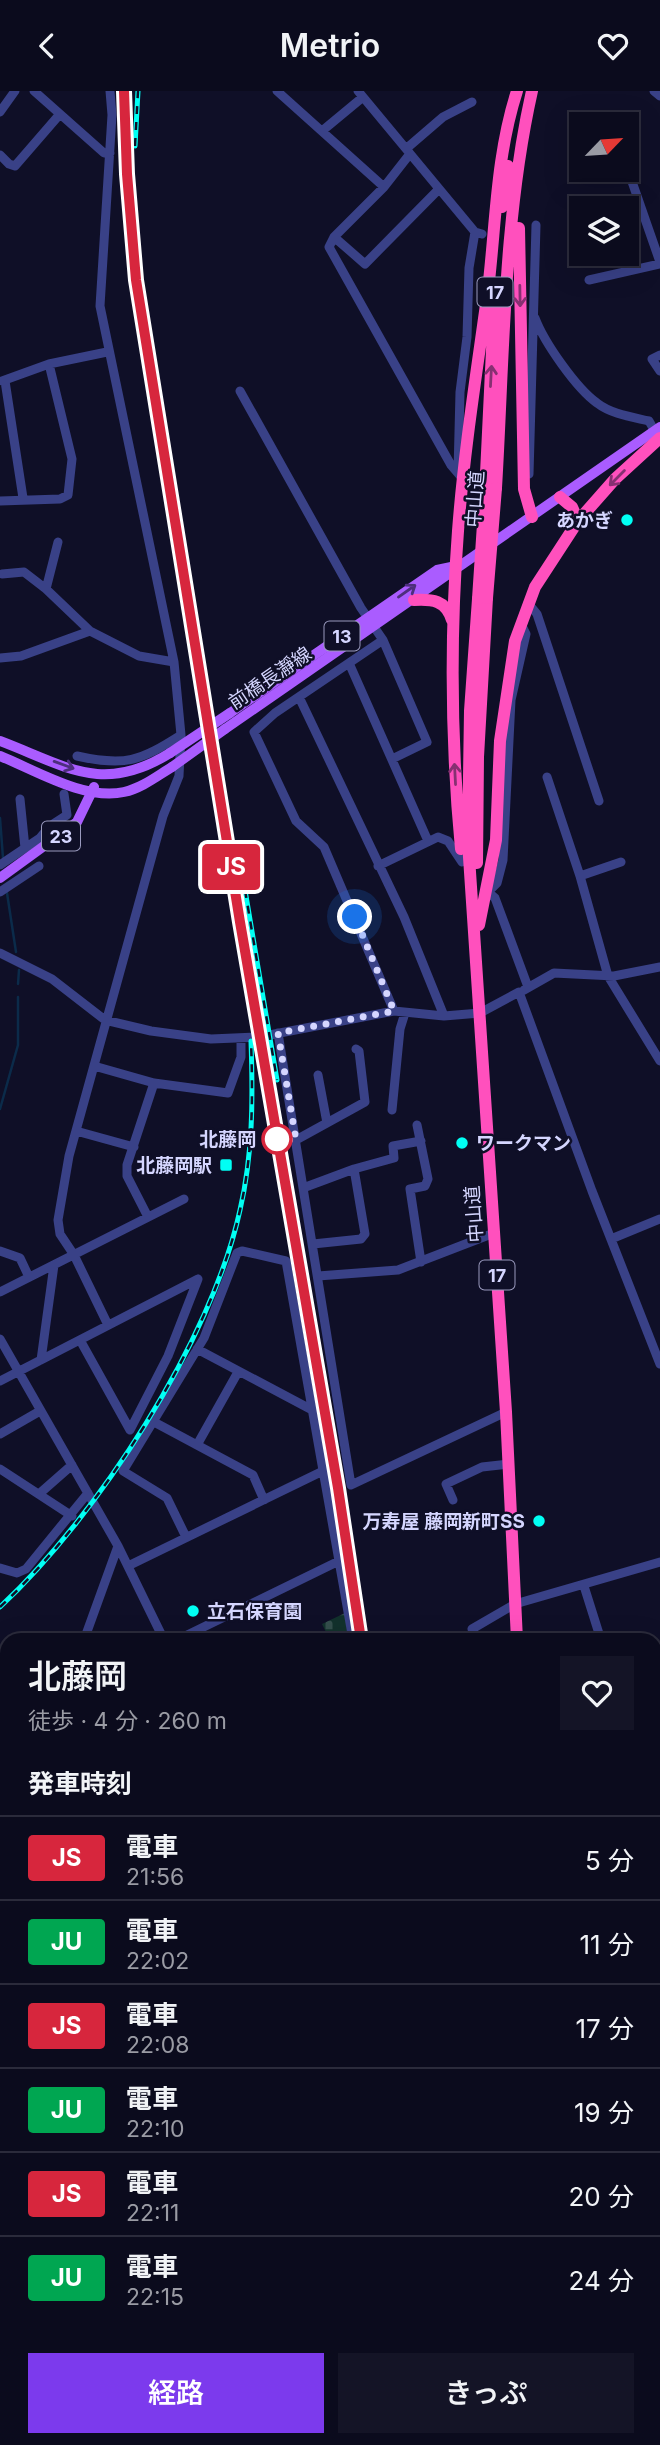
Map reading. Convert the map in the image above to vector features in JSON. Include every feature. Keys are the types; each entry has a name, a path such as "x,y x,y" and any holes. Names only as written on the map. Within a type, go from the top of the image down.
{"highway":[{"name":"17","path":"475,939 462,862 455,766 453,624 456,566 461,475 489,284 496,184 519,91"},
{"name":"中山道","path":"490,491 500,225 519,91"},
{"name":"中山道","path":"517,1633 506,1412 468,842 468,789 519,154 532,91"},
{"name":"17","path":"519,154 524,489 532,517"},
{"path":"475,939 488,892 496,840 500,741 515,641 528,603 578,521 659,435"},
{"path":"560,497 572,507 578,521"},
{"path":"414,600 430,599 443,604 453,624"}],"main road":[{"name":"前橋長瀞線","path":"93,791 110,794 135,789 172,767 443,581 456,566 659,435"},
{"name":"前橋長瀞線","path":"97,774 110,776 130,773 170,754 437,570 456,566"},
{"name":"13","path":"0,741 75,769 97,774"},
{"name":"13","path":"0,755 93,791"},
{"name":"23","path":"0,878 71,827 93,791 97,774"}],"street":[{"path":"0,113 15,91"},
{"path":"34,91 104,153 110,153"},
{"path":"108,1325 74,1255 60,1234 58,1220 75,1131 105,1020 159,829 177,785 181,735 174,662 107,352 100,306 110,153 110,91"},
{"path":"277,91 384,187"},
{"path":"654,91 660,96"},
{"path":"322,131 361,94 438,190 479,233 469,268 467,337 460,392 461,475"},
{"path":"461,475 451,465 330,251 334,237 384,187 408,152 443,117 472,102"},
{"path":"0,155 15,166 60,114"},
{"path":"589,280 660,263 632,182"},
{"path":"334,237 365,264 438,190"},
{"path":"529,476 536,225"},
{"path":"525,252 536,255"},
{"path":"534,316 583,391 609,410 649,421 659,435"},
{"path":"23,498 2,381 49,364 107,352"},
{"path":"660,355 652,359 660,372"},
{"path":"0,501 23,498 60,499 68,495 72,459 49,364"},
{"path":"240,391 383,640 427,742 392,759"},
{"path":"46,589 58,542"},
{"path":"2,574 24,572 90,631 139,656 174,662"},
{"path":"528,603 537,614 599,801"},
{"path":"0,657 21,656 90,631"},
{"path":"383,640 299,697 254,732 296,821 324,847 394,1011"},
{"path":"349,663 429,841"},
{"path":"299,697 404,917 443,1016"},
{"path":"77,756 108,764 132,760 181,735"},
{"path":"547,777 580,876 608,976 660,1061"},
{"path":"0,865 67,815 64,794"},
{"path":"20,799 25,848"},
{"path":"378,866 438,837 448,841 462,862"},
{"path":"580,876 621,862"},
{"path":"0,893 39,866"},
{"path":"488,892 495,898 524,990 611,1239 659,1361"},
{"path":"0,953 52,979 105,1020 151,1031 241,1039 394,1011 443,1016 480,1013 554,973 608,976 660,967"},
{"path":"393,1110 400,1030 405,1013"},
{"path":"278,1033 351,1485 506,1412"},
{"path":"94,1066 154,1083 228,1093 241,1057 241,1039"},
{"path":"296,1140 365,1102 359,1051 356,1049"},
{"path":"318,1075 327,1123"},
{"path":"148,1217 127,1176 154,1083"},
{"path":"417,1125 428,1179 425,1186 410,1189 421,1262"},
{"path":"75,1131 134,1147"},
{"path":"303,1188 394,1158 393,1146 421,1141"},
{"path":"313,1244 361,1239 365,1234 354,1169"},
{"path":"0,1292 184,1199"},
{"path":"611,1239 660,1219"},
{"path":"318,1276 384,1273 421,1262 494,1233"},
{"path":"0,1251 20,1258 29,1277"},
{"path":"186,1537 167,1498 123,1471 197,1349 227,1284 237,1253 242,1251 286,1261 352,1633"},
{"path":"41,1360 54,1265"},
{"path":"0,1381 198,1279 168,1356 130,1430 80,1340"},
{"path":"0,1339 118,1546 161,1633"},
{"path":"197,1349 314,1411"},
{"path":"197,1445 238,1372"},
{"path":"0,1434 40,1411"},
{"path":"154,1422 253,1475 264,1500"},
{"path":"453,1500 446,1484 482,1467 509,1464"},
{"path":"38,1494 72,1465"},
{"path":"0,1469 72,1515"},
{"path":"128,1566 325,1470"},
{"path":"0,1569 17,1573 24,1571 88,1493"},
{"path":"87,1633 118,1546"},
{"path":"191,1633 341,1560"},
{"path":"472,1629 515,1604 660,1562"},
{"path":"584,1586 599,1633"}],"green space":[{"path":"345,1613 347,1633 326,1633 322,1624"}],"waterway":[{"path":"0,818 3,858"},
{"path":"7,893 16,952"},
{"path":"18,984 19,970"},
{"path":"0,1109 18,1045 18,997"}],"railway":[{"path":"124,91 136,280 240,922 338,1488 360,1633"},
{"path":"135,146 138,91"},
{"path":"245,890 277,1080"},
{"path":"0,1607 37,1569 111,1476 146,1423 204,1314 226,1261 244,1189 251,1126 251,1041"}],"train":[{"name":"JS","path":"124,91 127,174 136,280 263,1063 338,1488 360,1633"}],"place":[{"name":"あかぎ","path":"627,520"},
{"name":"北藤岡","path":"277,1139"},
{"name":"ワークマン","path":"462,1143"},
{"name":"北藤岡駅","path":"226,1165"},
{"name":"万寿屋 藤岡新町SS","path":"539,1521"},
{"name":"立石保育園","path":"193,1611"}],"route":[{"path":"277,1139 296,1140 278,1033 394,1011 355,917"}]}
